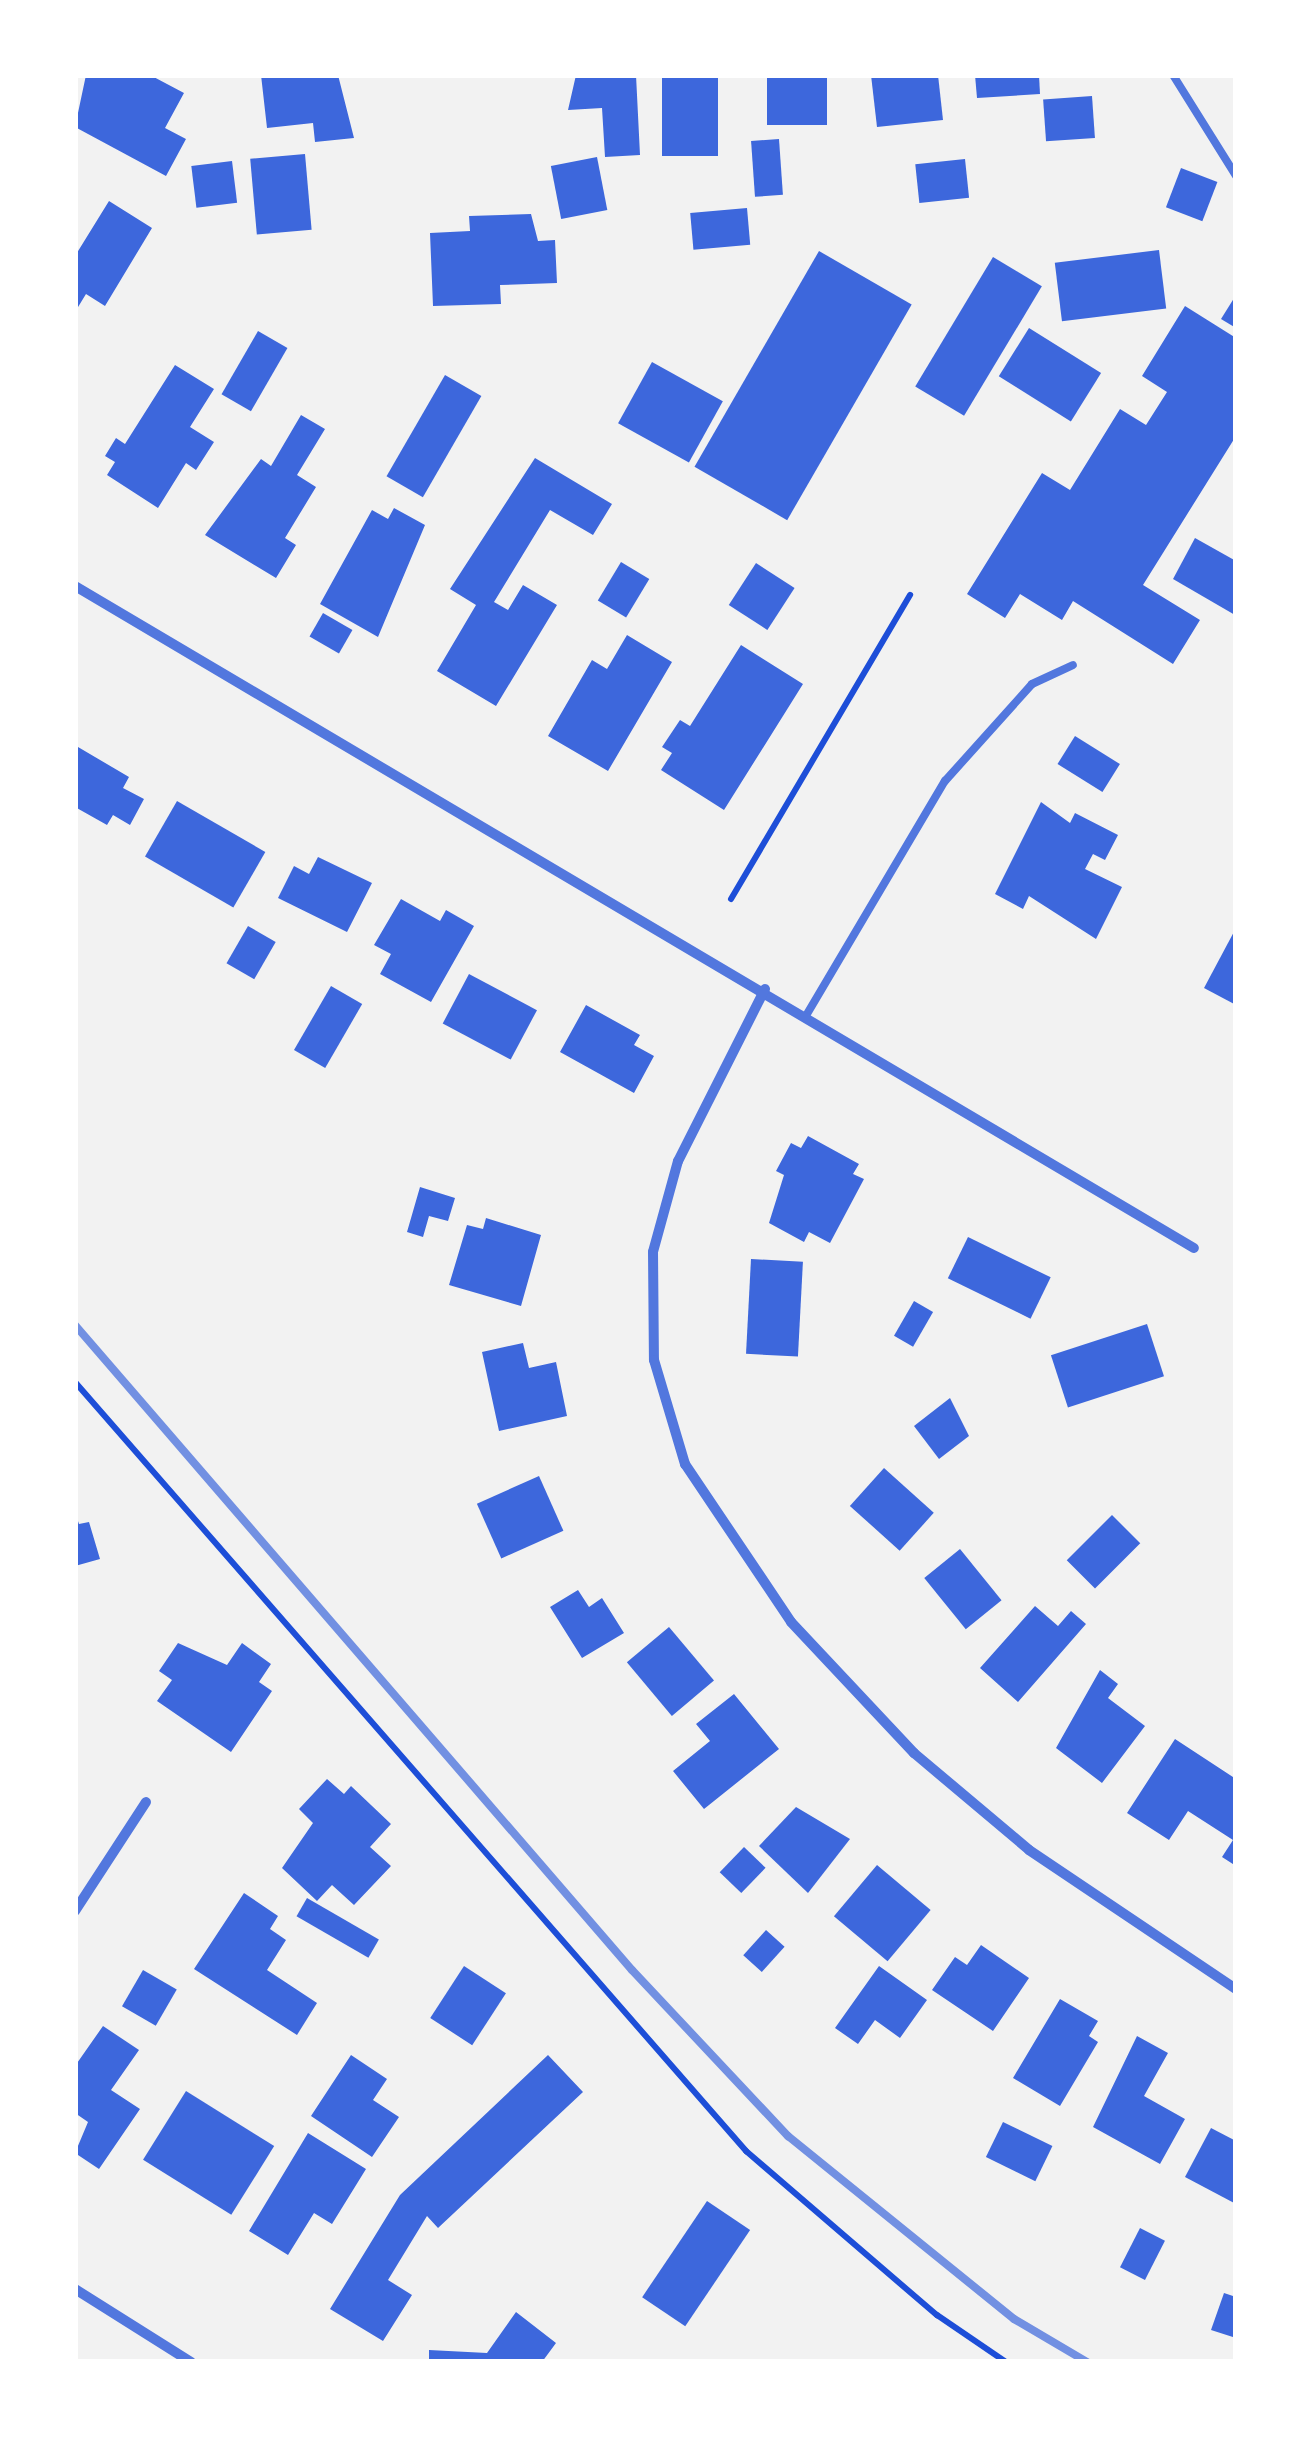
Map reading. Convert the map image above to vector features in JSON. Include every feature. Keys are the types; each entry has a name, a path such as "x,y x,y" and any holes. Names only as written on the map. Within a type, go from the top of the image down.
{"street":[{"path":"75,586 765,988 1194,1248"},
{"path":"765,988 678,1161 653,1252 654,1360 684,1464 791,1622 914,1753 1029,1850 1236,1988"},
{"path":"75,1910 146,1802"},
{"path":"75,2289 191,2362"}],"lane":[{"path":"1173,75 1236,176"},
{"path":"807,1014 944,781 1032,684 1074,665"}],"path":[{"path":"730,899 910,595"},
{"path":"75,1382 746,2151 937,2316 1006,2362"}],"building":[{"path":"86,75 150,75 184,93 165,128 186,139 166,176 75,127"},
{"path":"261,75 338,75 354,138 315,142 313,123 267,128"},
{"path":"576,75 636,75 640,155 605,157 602,108 568,110"},
{"path":"662,75 718,75 718,156 662,156"},
{"path":"767,75 827,75 827,125 767,125"},
{"path":"871,75 938,75 943,120 877,127"},
{"path":"975,75 1039,75 1040,94 977,98"},
{"path":"1092,96 1095,138 1046,141 1043,99"},
{"path":"779,139 783,195 755,197 751,141"},
{"path":"305,154 312,230 257,235 250,159"},
{"path":"597,157 607,210 561,219 551,166"},
{"path":"965,159 969,198 919,203 915,164"},
{"path":"232,161 237,203 196,208 191,166"},
{"path":"1181,168 1217,182 1202,221 1166,207"},
{"path":"109,201 152,228 105,306 86,294 75,312 75,256"},
{"path":"747,208 750,245 693,250 690,213"},
{"path":"531,214 538,241 555,240 557,283 500,285 501,304 433,306 430,233 470,231 469,216"},
{"path":"1159,250 1166,309 1062,321 1055,263"},
{"path":"819,251 912,304 787,520 694,467"},
{"path":"993,257 1042,286 964,416 915,386"},
{"path":"1236,295 1236,328 1221,319"},
{"path":"1185,306 1236,338 1236,436 1143,585 1200,620 1173,664 1073,601 1062,620 1020,594 1005,618 967,594 1042,473 1070,490 1120,409 1146,425 1167,392 1142,376"},
{"path":"1029,328 1101,373 1071,421 999,376"},
{"path":"258,331 287,348 251,411 222,394"},
{"path":"652,362 723,401 689,462 618,423"},
{"path":"175,365 214,389 190,427 214,442 196,470 186,463 158,508 107,475 115,462 105,456 116,438 125,444"},
{"path":"445,375 481,396 423,497 386,476"},
{"path":"301,415 325,429 297,475 316,487 285,538 296,545 276,578 205,535 261,459 271,466"},
{"path":"535,458 612,504 593,535 550,510 494,602 508,610 523,585 557,605 496,706 437,671 476,605 450,589"},
{"path":"394,508 425,525 378,637 320,604 372,510 388,519"},
{"path":"1195,538 1236,561 1235,615 1173,579"},
{"path":"621,562 649,579 626,618 598,601"},
{"path":"756,563 795,588 767,630 729,605"},
{"path":"323,613 352,630 339,653 310,636"},
{"path":"627,635 672,662 608,771 548,736 592,660 607,669"},
{"path":"741,645 803,684 724,810 661,770 672,753 662,747 680,720 690,726"},
{"path":"1075,736 1120,764 1102,792 1058,764"},
{"path":"78,747 129,777 123,788 144,799 130,825 113,815 107,825 75,807"},
{"path":"177,801 265,852 233,907 145,856"},
{"path":"1041,802 1070,823 1075,813 1118,835 1105,860 1093,854 1085,869 1122,887 1096,939 1029,896 1023,909 995,894"},
{"path":"318,857 372,883 347,932 278,898 294,866 309,874"},
{"path":"401,899 440,921 446,910 474,926 431,1002 380,974 391,954 374,945"},
{"path":"248,926 276,942 254,979 226,963"},
{"path":"1236,928 1236,1005 1204,988"},
{"path":"469,974 537,1010 511,1060 443,1023"},
{"path":"331,986 362,1004 325,1068 294,1050"},
{"path":"586,1005 640,1035 634,1045 654,1056 634,1093 560,1052"},
{"path":"808,1136 859,1164 853,1174 864,1179 830,1243 809,1232 804,1242 769,1223 784,1175 776,1171 791,1143 801,1148"},
{"path":"420,1187 455,1198 448,1221 429,1216 423,1237 407,1232"},
{"path":"486,1218 541,1235 521,1306 449,1285 467,1225 483,1229"},
{"path":"968,1237 1051,1277 1031,1319 948,1278"},
{"path":"751,1259 803,1262 798,1357 746,1354"},
{"path":"914,1301 933,1312 913,1347 894,1336"},
{"path":"1147,1324 1164,1376 1068,1408 1051,1355"},
{"path":"523,1343 529,1368 556,1362 567,1416 499,1431 482,1352"},
{"path":"950,1398 969,1436 939,1459 914,1426"},
{"path":"884,1468 934,1513 900,1551 850,1506"},
{"path":"539,1476 563,1531 501,1558 477,1504"},
{"path":"76,1515 79,1524 89,1522 100,1559 75,1566"},
{"path":"1112,1515 1140,1543 1095,1589 1067,1560"},
{"path":"960,1549 1002,1600 966,1629 924,1578"},
{"path":"578,1590 589,1607 602,1598 624,1633 582,1658 550,1607"},
{"path":"1035,1606 1058,1626 1071,1611 1086,1624 1018,1702 980,1668"},
{"path":"669,1627 714,1681 672,1716 627,1662"},
{"path":"178,1643 227,1665 242,1643 271,1664 259,1682 272,1691 231,1752 157,1701 172,1680 159,1671"},
{"path":"1100,1670 1118,1684 1108,1698 1145,1726 1102,1783 1056,1748"},
{"path":"734,1694 779,1749 704,1809 673,1771 710,1741 696,1724"},
{"path":"1175,1739 1236,1779 1236,1866 1222,1857 1233,1840 1188,1811 1169,1840 1127,1813"},
{"path":"327,1779 344,1794 351,1786 391,1824 370,1847 391,1866 354,1905 332,1885 317,1901 282,1868 313,1823 299,1809"},
{"path":"796,1807 850,1839 808,1893 759,1846"},
{"path":"744,1847 766,1868 741,1893 720,1872"},
{"path":"877,1865 931,1910 888,1961 834,1916"},
{"path":"244,1893 278,1916 270,1929 286,1940 267,1970 317,2003 297,2035 194,1969"},
{"path":"307,1898 379,1940 368,1958 296,1916"},
{"path":"766,1930 785,1947 762,1972 743,1955"},
{"path":"981,1945 1029,1978 993,2031 932,1990 955,1957 967,1965"},
{"path":"464,1966 506,1993 472,2045 430,2018"},
{"path":"879,1966 927,2000 900,2038 875,2020 858,2044 835,2028"},
{"path":"143,1970 177,1990 156,2026 122,2006"},
{"path":"1060,1999 1098,2021 1089,2036 1098,2042 1060,2106 1013,2078"},
{"path":"103,2026 139,2050 111,2090 140,2109 99,2169 75,2153 88,2122 75,2113 75,2066"},
{"path":"1137,2036 1168,2053 1144,2096 1185,2119 1160,2164 1093,2127"},
{"path":"351,2055 387,2079 373,2100 399,2117 372,2157 311,2116"},
{"path":"548,2055 583,2092 438,2228 427,2216 388,2280 412,2295 383,2341 330,2309 400,2195"},
{"path":"186,2091 274,2146 231,2215 143,2160"},
{"path":"1003,2122 1052,2146 1035,2181 986,2157"},
{"path":"1211,2128 1236,2141 1236,2204 1185,2177"},
{"path":"308,2133 366,2169 332,2224 314,2213 288,2255 249,2231"},
{"path":"707,2201 750,2230 685,2326 642,2297"},
{"path":"1140,2228 1165,2241 1145,2280 1120,2267"},
{"path":"1224,2293 1236,2297 1236,2338 1211,2330"},
{"path":"516,2312 556,2343 542,2362 429,2362 429,2350 487,2353"}],"railway":[{"path":"75,1325 632,1970 788,2136 1014,2319 1087,2362"}]}
